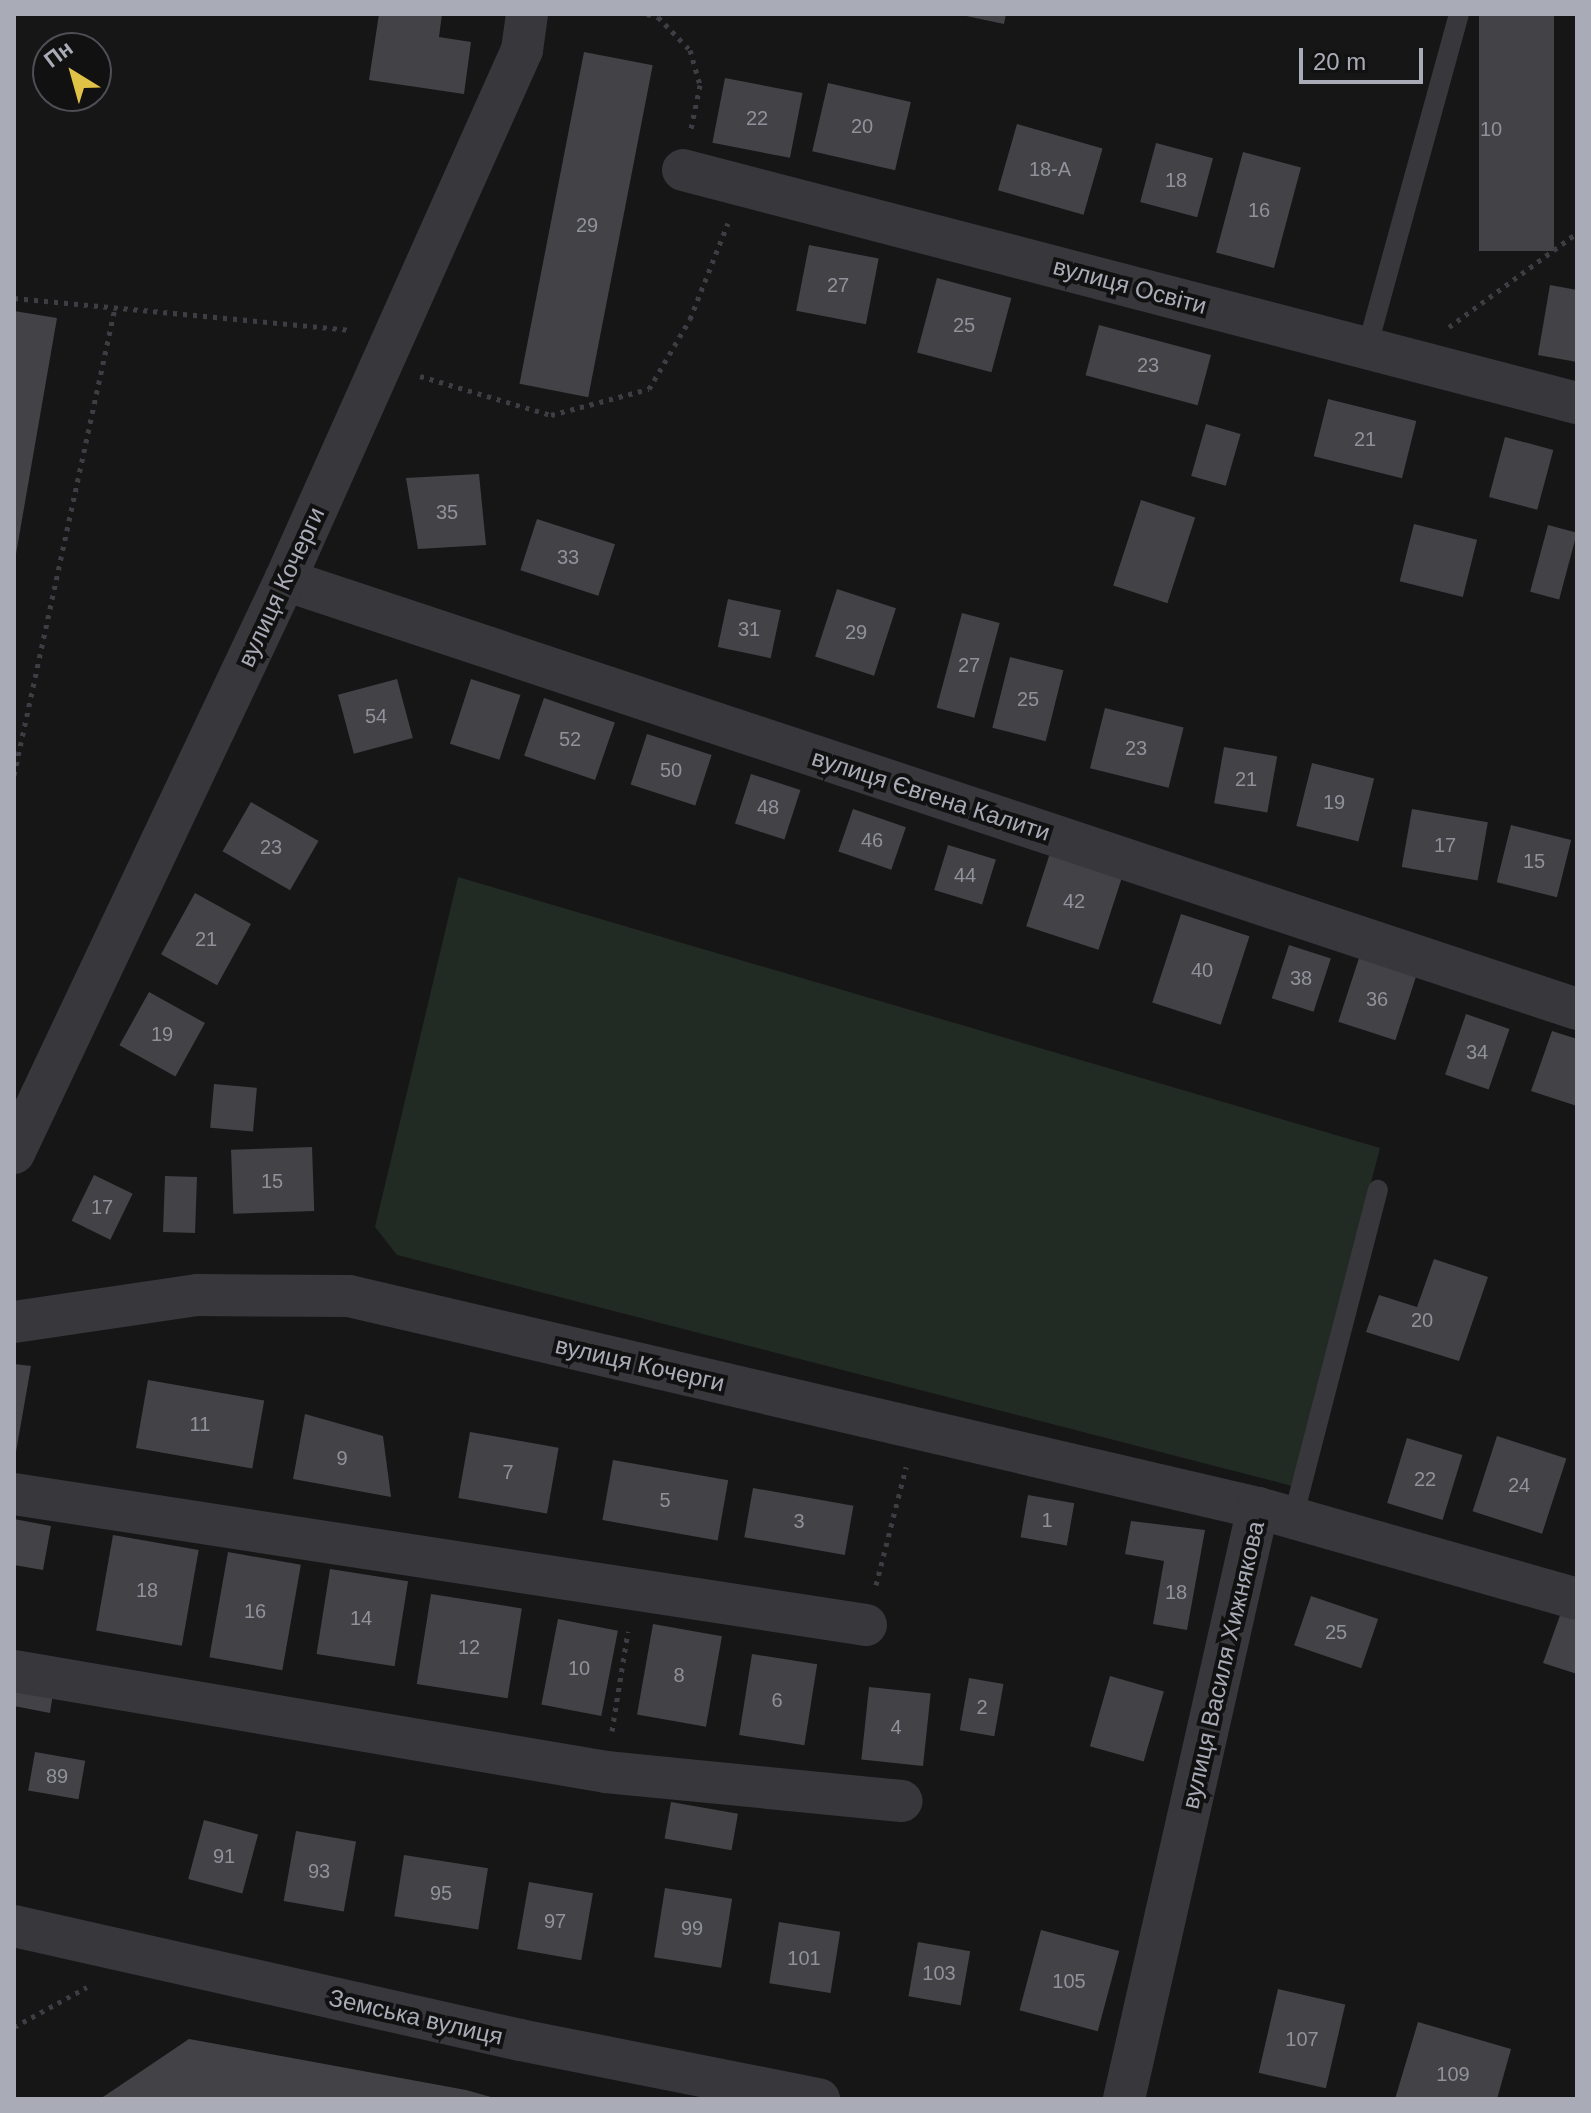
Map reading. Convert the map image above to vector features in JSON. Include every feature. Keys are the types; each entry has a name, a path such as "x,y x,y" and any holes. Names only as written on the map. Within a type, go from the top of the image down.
{"street":[{"name":"вулиця Кочерги","path":"14,1153 285,580 522,50 527,14"},
{"name":"вулиця Освіти","path":"683,170 1577,403"},
{"name":"вулиця Євгена Калити","path":"285,580 1577,1009"},
{"name":"вулиця Кочерги","path":"14,1322 197,1295 349,1296 1276,1513"},
{"path":"14,1494 866,1625"},
{"name":"вулиця Василя Хижнякова","path":"1124,2099 1276,1513 1577,1599"},
{"path":"14,1671 606,1772 902,1801"},
{"name":"Земська вулиця","path":"14,1926 732,2091 819,2099"}],"lane":[{"path":"1387,353 1459,14"},
{"path":"1276,1513 1378,1190"}],"path":[{"path":"647,14 658,17 690,50 700,85 683,170"},
{"path":"14,298 115,307 389,348 551,415 649,389 690,319 743,185"},
{"path":"1387,353 1577,233"},
{"path":"14,775 115,307"},
{"path":"866,1625 916,1428"},
{"path":"606,1772 635,1589"},
{"path":"14,2027 82,1990 134,1953"}],"shaded area":[{"path":"458,877 1380,1148 1292,1486 397,1255 375,1227"}],"building":[{"path":"379,14 442,14 439,37 471,42 464,94 369,80"},
{"path":"957,14 1006,14 1004,24"},
{"path":"1479,14 1554,14 1554,251 1479,251"},
{"path":"584,52 653,65 588,397 520,384"},
{"path":"725,78 803,93 790,158 712,143"},
{"path":"828,83 911,102 895,170 812,151"},
{"path":"1017,124 1103,149 1084,215 998,190"},
{"path":"1156,143 1213,158 1197,217 1140,202"},
{"path":"1243,152 1301,168 1274,268 1216,252"},
{"path":"809,245 879,259 866,324 796,311"},
{"path":"937,278 1011,298 991,372 917,352"},
{"path":"1550,285 1577,290 1577,362 1538,355"},
{"path":"14,311 57,318 16,554 14,554"},
{"path":"1099,325 1211,355 1198,405 1086,375"},
{"path":"1328,399 1416,421 1402,478 1314,456"},
{"path":"1206,424 1241,434 1226,486 1191,476"},
{"path":"1505,437 1553,450 1537,510 1489,497"},
{"path":"479,474 486,545 418,549 406,478"},
{"path":"1141,500 1195,518 1167,603 1113,586"},
{"path":"537,519 615,544 598,596 520,570"},
{"path":"1414,524 1477,540 1463,597 1400,581"},
{"path":"1548,525 1577,533 1559,599 1530,592"},
{"path":"837,589 896,608 874,676 815,657"},
{"path":"728,599 781,610 771,658 718,647"},
{"path":"962,613 1000,623 974,718 937,708"},
{"path":"1010,657 1063,670 1046,741 992,728"},
{"path":"397,679 413,738 354,754 338,695"},
{"path":"471,679 520,695 499,760 450,744"},
{"path":"544,698 615,722 595,780 524,756"},
{"path":"1105,708 1184,728 1169,788 1090,768"},
{"path":"647,734 712,755 695,805 631,784"},
{"path":"1224,747 1277,756 1267,813 1214,803"},
{"path":"1312,763 1374,778 1358,842 1296,826"},
{"path":"751,774 800,790 784,840 735,823"},
{"path":"251,802 319,841 290,890 222,851"},
{"path":"853,809 906,827 891,870 838,852"},
{"path":"1412,809 1488,822 1478,880 1402,867"},
{"path":"1511,825 1571,840 1557,897 1497,882"},
{"path":"948,845 996,860 982,905 934,890"},
{"path":"1050,853 1122,876 1098,950 1026,926"},
{"path":"195,893 251,924 217,985 161,954"},
{"path":"1181,914 1249,936 1221,1025 1152,1002"},
{"path":"1289,945 1331,959 1314,1012 1272,998"},
{"path":"1359,958 1416,977 1395,1040 1338,1022"},
{"path":"149,992 205,1023 175,1076 119,1045"},
{"path":"1466,1014 1509,1029 1489,1089 1445,1075"},
{"path":"1552,1031 1577,1039 1577,1106 1531,1091"},
{"path":"214,1084 257,1088 253,1132 210,1128"},
{"path":"312,1147 314,1211 233,1214 231,1150"},
{"path":"94,1175 133,1194 110,1240 72,1221"},
{"path":"165,1176 197,1177 195,1233 163,1232"},
{"path":"1434,1259 1488,1277 1459,1361 1366,1332 1379,1295 1417,1307"},
{"path":"14,1364 31,1366 16,1452 14,1452"},
{"path":"148,1380 264,1400 252,1468 136,1448"},
{"path":"305,1414 383,1436 391,1497 293,1479"},
{"path":"470,1432 559,1448 547,1514 458,1498"},
{"path":"1497,1436 1566,1459 1542,1534 1473,1511"},
{"path":"1407,1438 1462,1455 1443,1520 1387,1503"},
{"path":"613,1460 728,1480 718,1540 602,1520"},
{"path":"753,1488 853,1506 845,1555 744,1537"},
{"path":"1028,1495 1074,1503 1067,1546 1021,1537"},
{"path":"14,1519 51,1526 43,1570 14,1565"},
{"path":"1131,1521 1205,1530 1187,1630 1153,1624 1164,1561 1125,1554"},
{"path":"113,1535 199,1550 182,1646 96,1631"},
{"path":"228,1552 301,1565 282,1670 209,1657"},
{"path":"330,1569 408,1581 395,1666 317,1654"},
{"path":"431,1594 522,1608 508,1698 417,1684"},
{"path":"1311,1596 1378,1619 1361,1668 1294,1645"},
{"path":"1563,1607 1577,1612 1577,1674 1543,1663"},
{"path":"558,1619 618,1631 601,1716 541,1704"},
{"path":"653,1624 722,1636 706,1727 637,1715"},
{"path":"752,1654 817,1664 804,1745 739,1735"},
{"path":"1110,1676 1164,1691 1144,1762 1090,1746"},
{"path":"969,1678 1003,1684 994,1736 960,1730"},
{"path":"14,1680 54,1687 50,1713 14,1706"},
{"path":"869,1687 931,1693 923,1766 861,1760"},
{"path":"35,1752 85,1761 78,1799 28,1790"},
{"path":"671,1802 738,1814 732,1850 665,1838"},
{"path":"204,1820 258,1834 242,1893 188,1879"},
{"path":"296,1831 356,1842 344,1912 284,1901"},
{"path":"404,1855 488,1868 478,1930 394,1916"},
{"path":"529,1882 593,1893 581,1960 517,1949"},
{"path":"665,1888 732,1899 721,1968 654,1957"},
{"path":"779,1922 840,1932 831,1993 769,1983"},
{"path":"1041,1930 1119,1951 1098,2031 1020,2010"},
{"path":"918,1942 970,1951 961,2005 908,1996"},
{"path":"1278,1989 1345,2005 1326,2088 1259,2073"},
{"path":"1418,2022 1511,2049 1497,2099 1395,2099"},
{"path":"189,2039 466,2090 498,2099 100,2099"}]}
